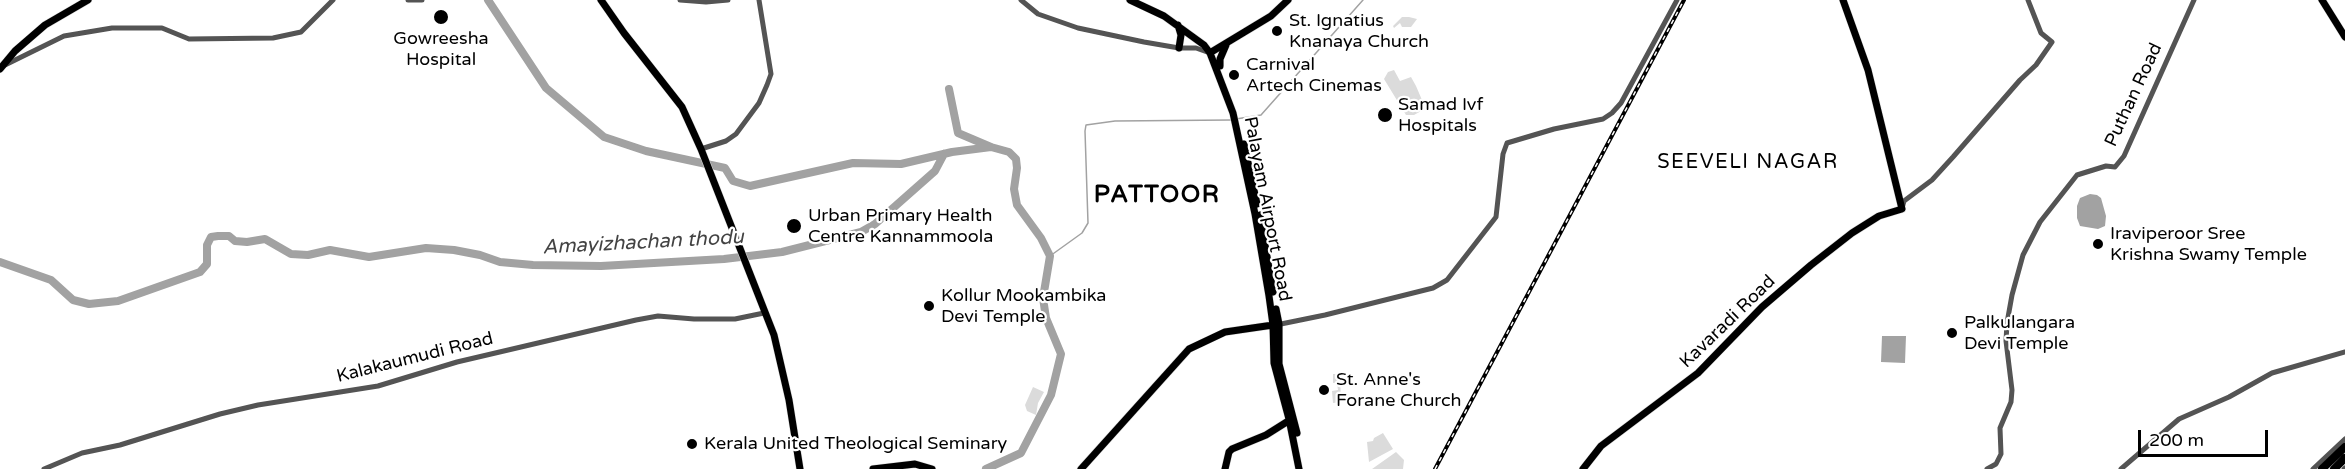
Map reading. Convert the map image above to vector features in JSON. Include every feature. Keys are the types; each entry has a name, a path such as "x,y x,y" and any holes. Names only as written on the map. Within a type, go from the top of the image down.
{"highway":[{"path":"2322,469 2345,447"},
{"path":"2334,469 2345,458"}],"main road":[{"path":"2,67 15,51 45,25 88,0"},
{"path":"602,0 624,33 682,107 701,149 774,336 789,399 800,468"},
{"name":"Palayam Airport Road","path":"1130,0 1178,25 1212,52 1220,66 1235,112 1266,242 1276,325 1274,363 1291,418 1301,469"},
{"name":"Palayam Airport Road","path":"1140,0 1175,17 1208,43 1235,112"},
{"path":"1212,52 1270,16 1288,0"},
{"path":"1843,0 1868,70 1902,209"},
{"path":"2322,0 2345,37"},
{"path":"1178,25 1179,48"},
{"path":"1220,66 1222,50 1227,43"},
{"name":"Kavaradi Road","path":"1583,469 1601,446 1698,373 1762,307 1811,265 1852,233 1879,216 1902,209"},
{"path":"1081,469 1189,349 1226,332 1276,325"},
{"path":"1225,469 1232,448 1266,435 1291,418"},
{"path":"873,469 915,464 932,469"}],"street":[{"path":"2,67 64,36 112,28 162,28 189,39 273,38 301,32 333,0"},
{"path":"408,0 422,0"},
{"path":"680,0 706,3 728,0"},
{"path":"701,149 726,141 736,134 759,103 767,85 771,74 759,0"},
{"path":"1021,0 1038,14 1101,34 1212,52"},
{"path":"1276,325 1325,315 1439,285 1447,280 1497,217 1503,153 1507,142 1602,119 1612,113 1621,103 1677,0"},
{"path":"1902,209 1904,201 1932,180 2044,54 2052,42 2042,33 2028,0"},
{"name":"Puthan Road","path":"1987,469 1996,464 2001,454 2000,428 2007,412 2012,390 2006,341 2007,323 2016,278 2030,240 2040,222 2077,175 2097,168 2115,166 2124,156 2194,0"},
{"name":"Kalakaumudi Road","path":"44,469 81,453 120,445 220,414 258,405 378,386 457,362 624,323 658,316 735,319 764,313"},
{"path":"2121,469 2179,419 2229,397 2272,373 2345,352"},
{"path":"2313,469 2345,439"}],"shaded area":[{"path":"1402,17 1417,19 1411,27 1402,27 1400,23 1394,28 1393,26"},
{"path":"1394,70 1400,81 1411,77 1422,100 1423,110 1414,115 1406,115 1384,79 1388,72"},
{"path":"2090,194 2101,198 2106,216 2105,226 2098,229 2080,226 2077,218 2080,198"},
{"path":"1882,336 1906,336 1905,363 1881,362"},
{"path":"1333,374 1340,374 1341,402 1333,403 1332,391 1338,390 1337,383 1333,383"},
{"path":"1033,387 1044,392 1038,403 1036,415 1027,411 1025,405"},
{"path":"1383,433 1393,449 1369,462 1367,442 1373,441"},
{"path":"1396,452 1404,460 1403,469 1372,469"}],"waterway":[{"path":"488,0 546,88 604,137 646,151 725,168 733,181 750,186 853,163 901,164 952,152 991,147"},
{"path":"1236,119 1261,115 1363,0"},
{"path":"949,89 958,133 1009,152 1016,159 1014,189 1017,205 1041,238 1050,256 1043,298 1046,318 1061,354 1051,395 1021,453 986,469"},
{"path":"1050,256 1082,233 1088,223 1086,125 1115,121 1231,120"},
{"name":"Amayizhachan thodu","path":"0,262 51,280 73,300 89,304 118,301 200,272 207,264 207,245 211,237 218,236 229,236 235,241 247,242 265,239 291,254 308,255 330,250 369,257 426,248 454,250 500,262 601,266 724,259 782,252 861,232 875,224 935,171 944,154"}],"railway":[{"path":"1435,469 1684,0"}],"place":[{"name":"Gowreesha Hospital","path":"441,17"},
{"name":"St. Ignatius Knanaya Church","path":"1277,31"},
{"name":"Carnival Artech Cinemas","path":"1234,75"},
{"name":"Samad Ivf Hospitals","path":"1385,115"},
{"name":"Urban Primary Health Centre Kannammoola","path":"794,226"},
{"name":"Iraviperoor Sree Krishna Swamy Temple","path":"2098,244"},
{"name":"Kollur Mookambika Devi Temple","path":"929,306"},
{"name":"Palkulangara Devi Temple","path":"1952,333"},
{"name":"St. Anne's Forane Church","path":"1324,390"},
{"name":"Kerala United Theological Seminary","path":"692,444"}],"district":[{"name":"SEEVELI NAGAR","path":"1748,163"},
{"name":"PATTOOR","path":"1157,196"}]}
